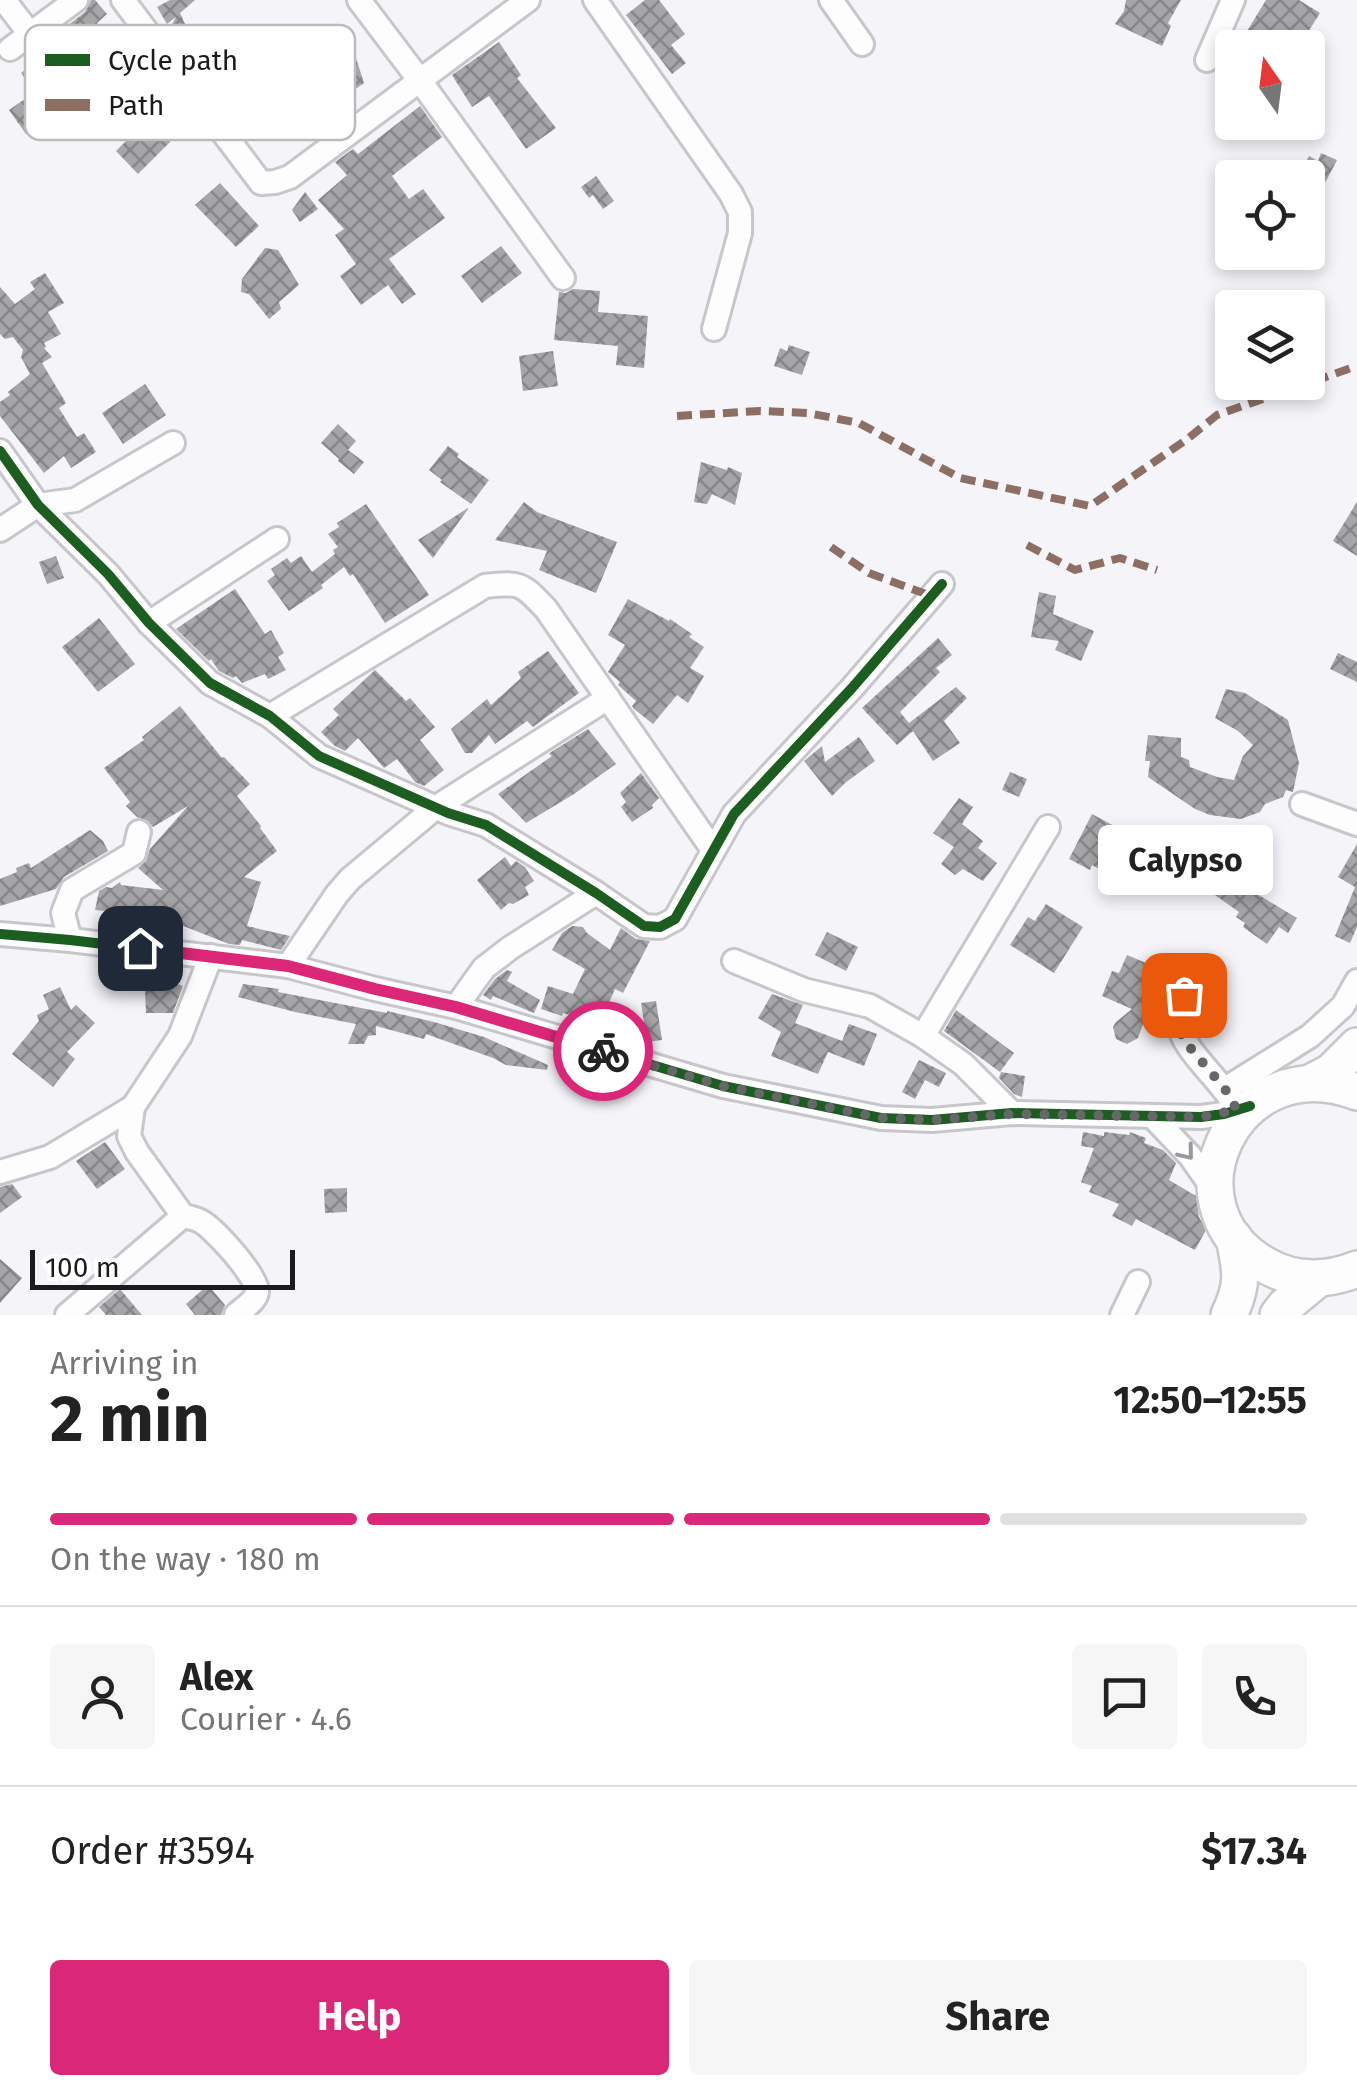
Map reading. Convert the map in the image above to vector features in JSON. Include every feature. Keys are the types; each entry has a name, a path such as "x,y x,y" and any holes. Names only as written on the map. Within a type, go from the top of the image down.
{"highway":[{"path":"1228,1315 1242,1276 1234,1238 1216,1194 1218,1161 1237,1102 1310,1082 1331,1072 1357,1046"},
{"path":"1310,1082 1357,1092"},
{"path":"1234,1238 1257,1261 1286,1275 1319,1278 1357,1269"},
{"path":"1278,1315 1319,1278"}],"street":[{"path":"4,0 25,27"},
{"path":"42,25 76,0"},
{"path":"123,0 142,25"},
{"path":"359,0 563,278"},
{"path":"355,130 528,0"},
{"path":"595,0 732,194 740,212 740,232 714,329"},
{"path":"831,0 862,44"},
{"path":"1207,60 1233,0"},
{"path":"10,49 25,38"},
{"path":"229,140 261,183 290,177 341,140"},
{"path":"0,530 38,505 75,500 173,443"},
{"path":"0,451 38,505 210,683 270,716 319,756 436,808 486,825 644,926 660,927 675,919 734,814 852,688 942,584"},
{"path":"149,623 277,540"},
{"path":"270,716 485,586 513,582 546,610 714,850"},
{"path":"288,966 350,880 436,808 608,698"},
{"path":"1302,804 1357,824"},
{"path":"923,1036 1048,828"},
{"path":"70,940 62,913 72,890 134,853 139,832"},
{"path":"456,1007 484,968 596,893"},
{"path":"0,934 288,966 456,1007 723,1086 881,1118 932,1120 1012,1114 1201,1117 1237,1102 1343,1006 1357,981"},
{"path":"212,956 180,1036 133,1108 129,1136 183,1216 200,1220 218,1234 254,1280 256,1297 236,1315"},
{"path":"734,961 804,990 870,1006 963,1064 1012,1114"},
{"path":"1184,995 1178,1018 1182,1038 1237,1102"},
{"path":"0,1172 50,1157 133,1108"},
{"path":"1152,1116 1190,1156 1216,1194"},
{"path":"67,1315 183,1216"},
{"path":"1122,1315 1138,1282"}],"building":[{"path":"91,0 95,0 107,14 99,25 68,25 85,12"},
{"path":"170,0 195,0 180,13 186,25 172,25 176,17 167,24 157,7"},
{"path":"645,0 659,0 685,34 671,45 686,63 672,74 626,15"},
{"path":"1126,0 1181,0 1168,23 1171,26 1162,46 1115,24"},
{"path":"1266,0 1299,0 1320,13 1309,30 1248,30"},
{"path":"499,42 521,75 517,78 556,128 526,149 489,96 472,107 452,75"},
{"path":"355,55 364,83 355,89"},
{"path":"25,99 25,133 9,110"},
{"path":"420,106 442,137 392,176 409,199 423,189 445,218 389,259 416,294 402,304 388,285 361,305 340,276 356,264 335,235 344,229 318,200 347,175 335,162 353,149 358,154"},
{"path":"127,140 172,140 138,174 116,151"},
{"path":"1321,153 1337,160 1325,183 1325,160 1318,160"},
{"path":"596,176 614,201 603,209 581,187"},
{"path":"220,183 259,226 236,247 195,205"},
{"path":"305,192 318,209 300,222 292,210"},
{"path":"501,246 522,273 482,303 461,276"},
{"path":"265,248 278,250 299,285 279,302 281,309 269,319 249,294 241,292 242,279"},
{"path":"45,273 64,303 48,312 61,334 44,343 52,357 42,363 66,403 59,408 77,437 84,433 96,452 71,468 64,456 44,473 0,416 0,402 30,374 21,357 23,350 13,337 5,339 0,334 0,287 15,304 35,289 30,282"},
{"path":"600,291 598,312 648,316 644,368 616,365 618,346 554,340 559,292"},
{"path":"789,345 810,352 802,375 774,366 780,348 787,351"},
{"path":"553,351 558,386 523,391 519,356"},
{"path":"145,384 166,415 123,444 102,413"},
{"path":"338,424 356,441 348,450 364,462 354,474 321,443"},
{"path":"448,446 489,480 471,504 429,470"},
{"path":"701,462 742,473 735,505 712,494 707,504 694,502"},
{"path":"524,502 537,512 617,542 596,593 539,570 547,551 495,540"},
{"path":"1357,502 1357,556 1333,541"},
{"path":"366,504 429,595 385,623 353,574 350,576 344,567 321,585 323,588 289,611 267,581 275,575 271,569 287,558 291,563 301,556 312,572 338,547 328,534 339,527 337,523"},
{"path":"468,509 433,558 418,540"},
{"path":"56,556 64,578 47,584 39,562"},
{"path":"235,589 265,634 271,630 284,653 278,657 286,670 268,679 265,674 242,683 236,676 219,671 176,629"},
{"path":"1039,592 1056,596 1053,614 1094,631 1081,661 1055,650 1059,641 1031,637"},
{"path":"628,599 670,619 704,647 690,668 704,676 688,703 677,695 653,724 634,709 636,701 608,672 625,645 608,635"},
{"path":"99,618 135,664 98,692 62,647"},
{"path":"938,638 952,655 936,668 940,672 900,712 909,723 956,687 967,698 944,721 960,743 933,761 913,731 897,745 862,708"},
{"path":"548,651 579,693 533,727 527,721 495,744 489,735 472,753 465,753 451,729 487,699 491,705 521,678 518,672"},
{"path":"1338,653 1357,662 1357,682 1330,669"},
{"path":"375,670 406,701 410,698 435,727 420,740 444,770 424,786 415,782 397,759 384,768 358,738 345,751 321,732 339,715 333,709"},
{"path":"1226,689 1245,693 1288,720 1299,763 1293,792 1286,790 1283,797 1265,804 1260,812 1241,819 1195,809 1148,777 1150,761 1145,761 1148,735 1181,738 1181,757 1189,760 1190,767 1234,780 1243,756 1253,745 1215,718"},
{"path":"180,706 222,758 250,784 237,796 277,851 244,877 261,882 247,926 290,936 281,950 242,940 240,945 229,944 168,920 163,936 156,935 141,931 145,915 95,910 99,891 120,882 163,890 138,868 188,806 153,827 126,806 130,802 104,768 144,740 142,737"},
{"path":"588,729 616,764 526,823 498,794 552,756 551,752"},
{"path":"859,737 875,761 832,796 804,761 822,746 825,762"},
{"path":"1010,772 1027,779 1019,797 1002,790"},
{"path":"641,773 659,798 653,808 632,822 621,807 626,802 620,793"},
{"path":"959,798 973,807 962,824 983,841 978,848 997,863 983,881 963,869 955,875 941,864 954,847 933,833"},
{"path":"1092,814 1138,839 1116,878 1092,865 1090,870 1069,859"},
{"path":"90,830 108,851 64,877 56,889 0,906 0,879 29,863 31,868"},
{"path":"1357,844 1357,927 1350,943 1335,936 1355,887 1338,877"},
{"path":"505,857 511,866 516,861 525,867 534,881 525,887 529,895 501,910 477,880"},
{"path":"1232,871 1260,890 1257,894 1297,918 1288,933 1279,927 1267,944 1243,927 1245,923 1236,917 1239,912 1215,895"},
{"path":"1046,904 1083,927 1054,973 1010,945 1028,917 1035,921"},
{"path":"572,926 583,927 610,950 621,928 636,939 650,941 623,993 615,989 599,1025 541,1009 548,986 573,994 585,969 552,950 562,933"},
{"path":"827,932 858,947 846,971 815,955"},
{"path":"1127,955 1165,971 1160,981 1170,989 1167,1000 1152,1000 1138,1038 1127,1044 1116,1039 1113,1027 1132,1009 1102,996 1112,971 1119,973"},
{"path":"123,967 149,975 150,969 176,974 175,983 183,986 173,1013 146,1013 145,989 106,982 109,968 121,971"},
{"path":"507,970 512,972 507,981 540,1000 534,1013 483,995"},
{"path":"243,984 434,1022 484,1037 548,1065 547,1070 506,1065 426,1034 424,1039 376,1026 376,1035 368,1036 364,1044 348,1044 356,1024 238,997"},
{"path":"60,987 71,1010 76,1005 95,1023 67,1052 75,1059 53,1087 12,1054 39,1021 37,1015 49,1009 43,995"},
{"path":"772,994 803,1005 795,1023 842,1041 849,1024 877,1034 864,1066 828,1052 818,1074 771,1056 781,1032 758,1018"},
{"path":"656,1001 662,1040 647,1042 641,1003"},
{"path":"956,1010 1014,1053 1000,1072 944,1031"},
{"path":"919,1060 946,1073 939,1087 925,1080 915,1099 902,1092"},
{"path":"1001,1072 1025,1076 1022,1097 999,1078"},
{"path":"1083,1132 1104,1136 1104,1132 1130,1132 1146,1138 1144,1143 1163,1150 1176,1163 1169,1180 1196,1196 1199,1217 1206,1230 1195,1250 1136,1219 1132,1226 1112,1216 1119,1204 1089,1192 1092,1186 1081,1182 1094,1148 1081,1146"},
{"path":"105,1142 125,1169 97,1189 76,1161"},
{"path":"12,1184 22,1197 0,1213 0,1187"},
{"path":"347,1188 347,1212 325,1213 324,1189"},
{"path":"0,1259 22,1278 0,1303"},
{"path":"208,1285 225,1305 221,1315 195,1315 186,1304"},
{"path":"120,1289 142,1315 106,1315 99,1307"}],"marked path":[{"path":"677,416 760,411 808,413 859,423 960,478 1090,506 1217,415 1357,366"},
{"path":"1027,545 1075,570 1120,558 1157,570"},
{"path":"831,547 869,573 934,597"}],"cycle path":[{"path":"0,451 38,505 210,683 270,716 319,756 448,813 486,825 644,926 660,927 675,919 734,814 852,688 942,584"},
{"path":"0,934 288,966 456,1007 723,1086 881,1118 932,1120 1012,1113 1201,1117 1250,1106"}],"way so far":[{"path":"603,1051 723,1086 881,1118 932,1120 1012,1114 1201,1117 1237,1110 1225,1089 1182,1038 1178,1018 1184,995"}],"place":[{"name":"Calypso","path":"1184,995"}],"route":[{"path":"140,948 288,966 456,1007 603,1051"}]}
